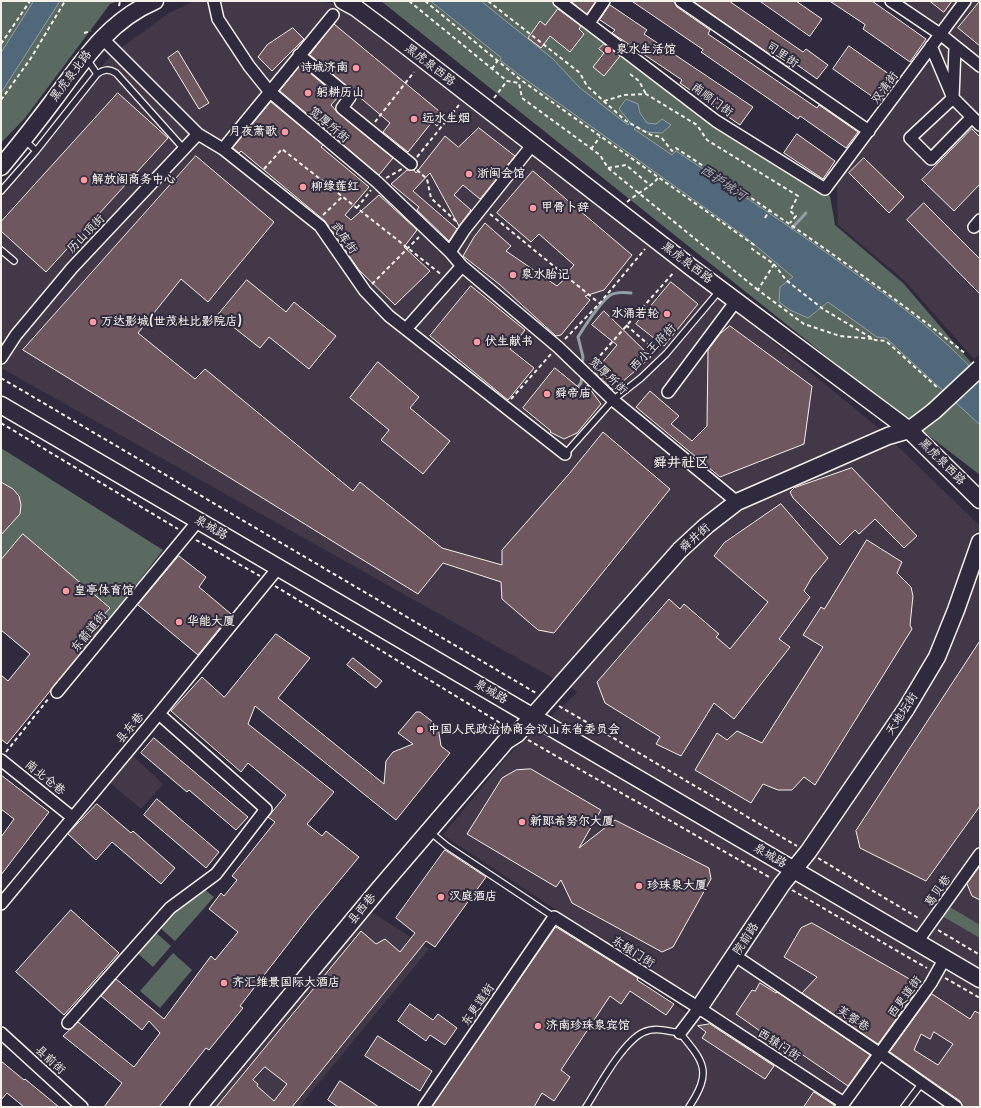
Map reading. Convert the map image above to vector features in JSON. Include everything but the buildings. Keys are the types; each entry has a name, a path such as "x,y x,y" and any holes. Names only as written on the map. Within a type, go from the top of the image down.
{"main road":[{"name":"黑虎泉北路","path":"1,167 24,140 86,56 102,38 118,22 142,6 155,1"},
{"name":"黑虎泉西路","path":"343,1 356,8 388,32 736,301 909,430 980,500"},
{"path":"909,430 934,411 980,368"},
{"name":"泉城路","path":"1,405 980,979"},
{"name":"舜井街","path":"532,716 548,700 680,550 737,502 888,436 909,430"},
{"name":"天地坛街","path":"794,870 808,852 906,709 937,657 958,606 980,542"},
{"name":"县西巷","path":"198,1107 428,831 506,741 517,734 532,716"},
{"name":"院前路","path":"699,1008 782,884 794,870"}],"street":[{"name":"宽厚所街","path":"214,1 218,19 249,66 269,92 377,182 427,229 462,266 576,364 613,400 737,502"},
{"name":"南顺门街","path":"559,1 716,121 825,189"},
{"path":"589,23 604,1"},
{"name":"司里街","path":"681,1 869,130"},
{"path":"891,1 940,34 980,66"},
{"name":"双清街","path":"825,189 965,1"},
{"path":"223,149 333,15"},
{"name":"武库街","path":"102,38 198,134 223,149 320,226 365,291 389,316 565,454"},
{"path":"931,46 953,98 976,121 931,159 910,138 953,98 956,48"},
{"path":"299,55 350,97 342,108 411,164"},
{"name":"历山顶街","path":"1,358 16,335 72,268 198,134"},
{"path":"450,252 465,229 533,144"},
{"path":"406,329 462,266"},
{"path":"668,392 736,301"},
{"name":"东箭道街","path":"57,692 198,521"},
{"name":"县东巷","path":"1,904 278,568"},
{"path":"68,1023 170,908 216,874 266,809 159,714"},
{"name":"南北仓巷","path":"1,759 72,817"},
{"name":"葛贝巷","path":"917,942 980,854"},
{"name":"东辕门街","path":"554,917 699,1008"},
{"name":"东更道街","path":"424,1107 554,917"},
{"name":"芙蓉巷","path":"734,955 880,1053 956,1107"},
{"name":"西更道街","path":"842,1105 937,973 945,958"},
{"path":"680,1033 699,1008"},
{"name":"西辕门街","path":"699,1008 842,1105"},
{"name":"县前街","path":"1,1033 82,1107"}],"lane":[{"path":"86,56 97,74"},
{"path":"1,191 36,151 97,74 103,70 110,70 116,73 184,149"},
{"path":"24,140 36,151"},
{"path":"1,250 14,261"},
{"name":"西小王府街","path":"565,454 613,400 641,378 663,357 721,289"},
{"path":"428,831 447,846 554,917"},
{"path":"586,1107 618,1056 644,1032 660,1029 680,1033 699,1057 704,1077 697,1095 688,1107"},
{"path":"904,1107 922,1083"}],"path":[{"path":"1,44 30,1"},
{"path":"1,100 30,58 65,1"},
{"path":"119,6 120,1"},
{"path":"409,1 507,81 519,83"},
{"path":"425,1 460,26 521,80 754,245 752,248 774,264 786,280 823,309 875,340"},
{"path":"488,1 580,73 587,86 626,121 651,135 661,137 672,151 676,148 770,209 899,301 966,354"},
{"path":"492,68 498,60"},
{"path":"369,129 414,72"},
{"path":"630,74 639,81 646,94 697,125 707,140 798,196 790,211 796,216 790,224"},
{"path":"521,80 519,83 522,98 600,155 608,168 758,290 804,324 840,336 886,341 940,389"},
{"path":"494,98 507,81"},
{"path":"604,101 624,95 646,94"},
{"path":"459,105 411,164 427,179 431,198 465,229"},
{"path":"591,148 600,137"},
{"path":"257,176 282,150 449,281"},
{"path":"608,168 626,165 651,186"},
{"path":"626,203 638,192 651,186 658,178"},
{"path":"316,223 342,197"},
{"path":"482,208 599,304 645,249"},
{"path":"766,218 770,209"},
{"path":"365,291 427,229"},
{"path":"758,290 774,264"},
{"path":"585,372 674,272"},
{"path":"626,325 663,357"},
{"path":"1,378 808,852 980,955"},
{"path":"1,423 186,534 268,581 517,734 980,998"},
{"path":"1,759 55,690 57,692"}],"shaded area":[{"path":"194,1 322,1 341,6 390,42 759,330 881,430 980,526 980,1107 957,1107 875,1053 843,1097 727,1017 674,988 443,835 509,754 578,692 1,368 1,360 167,170 10,344 1,337 1,188 111,55 169,13"},
{"path":"902,1 980,1 980,354 974,359 905,281 838,225 837,184 947,32"},
{"path":"132,755 163,784 141,809 109,782"},
{"path":"370,911 429,949 299,1107 211,1107"},
{"path":"557,921 640,976 638,980 709,1027 711,1024 716,1023 839,1105 837,1107 428,1107"}],"green space":[{"path":"1,1 119,1 110,4 25,118 1,143"},
{"path":"381,1 554,1 713,123 830,196 835,225 903,283 980,373 980,475 850,375"},
{"name":"皇亭体育馆","path":"1,448 163,550 61,681 2,631 1,632"},
{"path":"204,889 214,897 175,941 158,926 173,911"},
{"path":"948,906 980,925 980,938 942,916"},
{"path":"154,931 171,946 153,967 136,952"},
{"path":"173,953 192,970 160,1008 140,991"}],"water":[{"path":"34,1 60,1 1,93 1,53"},
{"name":"西护城河","path":"431,1 481,1 553,59 580,88 628,125 630,122 619,109 626,99 638,104 640,113 647,123 656,124 662,119 671,125 662,133 645,132 637,126 634,129 672,155 676,151 764,210 886,295 936,334 980,378 980,425 886,338 877,337 828,302 808,318 790,310 779,302 780,287 793,277 743,235 518,74 500,60 501,58"}],"waterway":[{"path":"792,228 806,213"},
{"path":"582,366 583,357 578,337 584,327 605,299 609,296 623,292 631,293"},
{"path":"575,390 581,383 582,374"}],"place":[{"name":"泉水生活馆","path":"608,50"},
{"name":"诗城济南","path":"356,68"},
{"name":"躬耕历山","path":"308,93"},
{"name":"远水生烟","path":"414,119"},
{"name":"月夜萧歌","path":"285,132"},
{"name":"浙闽会馆","path":"469,174"},
{"name":"解放阁商务中心","path":"84,180"},
{"name":"柳绿莲红","path":"303,187"},
{"name":"甲骨卜辞","path":"533,208"},
{"name":"泉水胎记","path":"513,275"},
{"name":"水涌若轮","path":"667,314"},
{"name":"万达影城(世茂杜比影院店)","path":"93,322"},
{"name":"伏生献书","path":"477,342"},
{"name":"舜帝庙","path":"547,394"},
{"name":"皇亭体育馆","path":"66,591"},
{"name":"华能大厦","path":"179,622"},
{"name":"中国人民政治协商会议山东省委员会","path":"420,730"},
{"name":"新郎希努尔大厦","path":"522,822"},
{"name":"珍珠泉大厦","path":"639,886"},
{"name":"汉庭酒店","path":"441,897"},
{"name":"齐汇维景国际大酒店","path":"224,983"},
{"name":"济南珍珠泉宾馆","path":"538,1026"}],"district":[{"name":"舜井社区","path":"681,463"}]}
